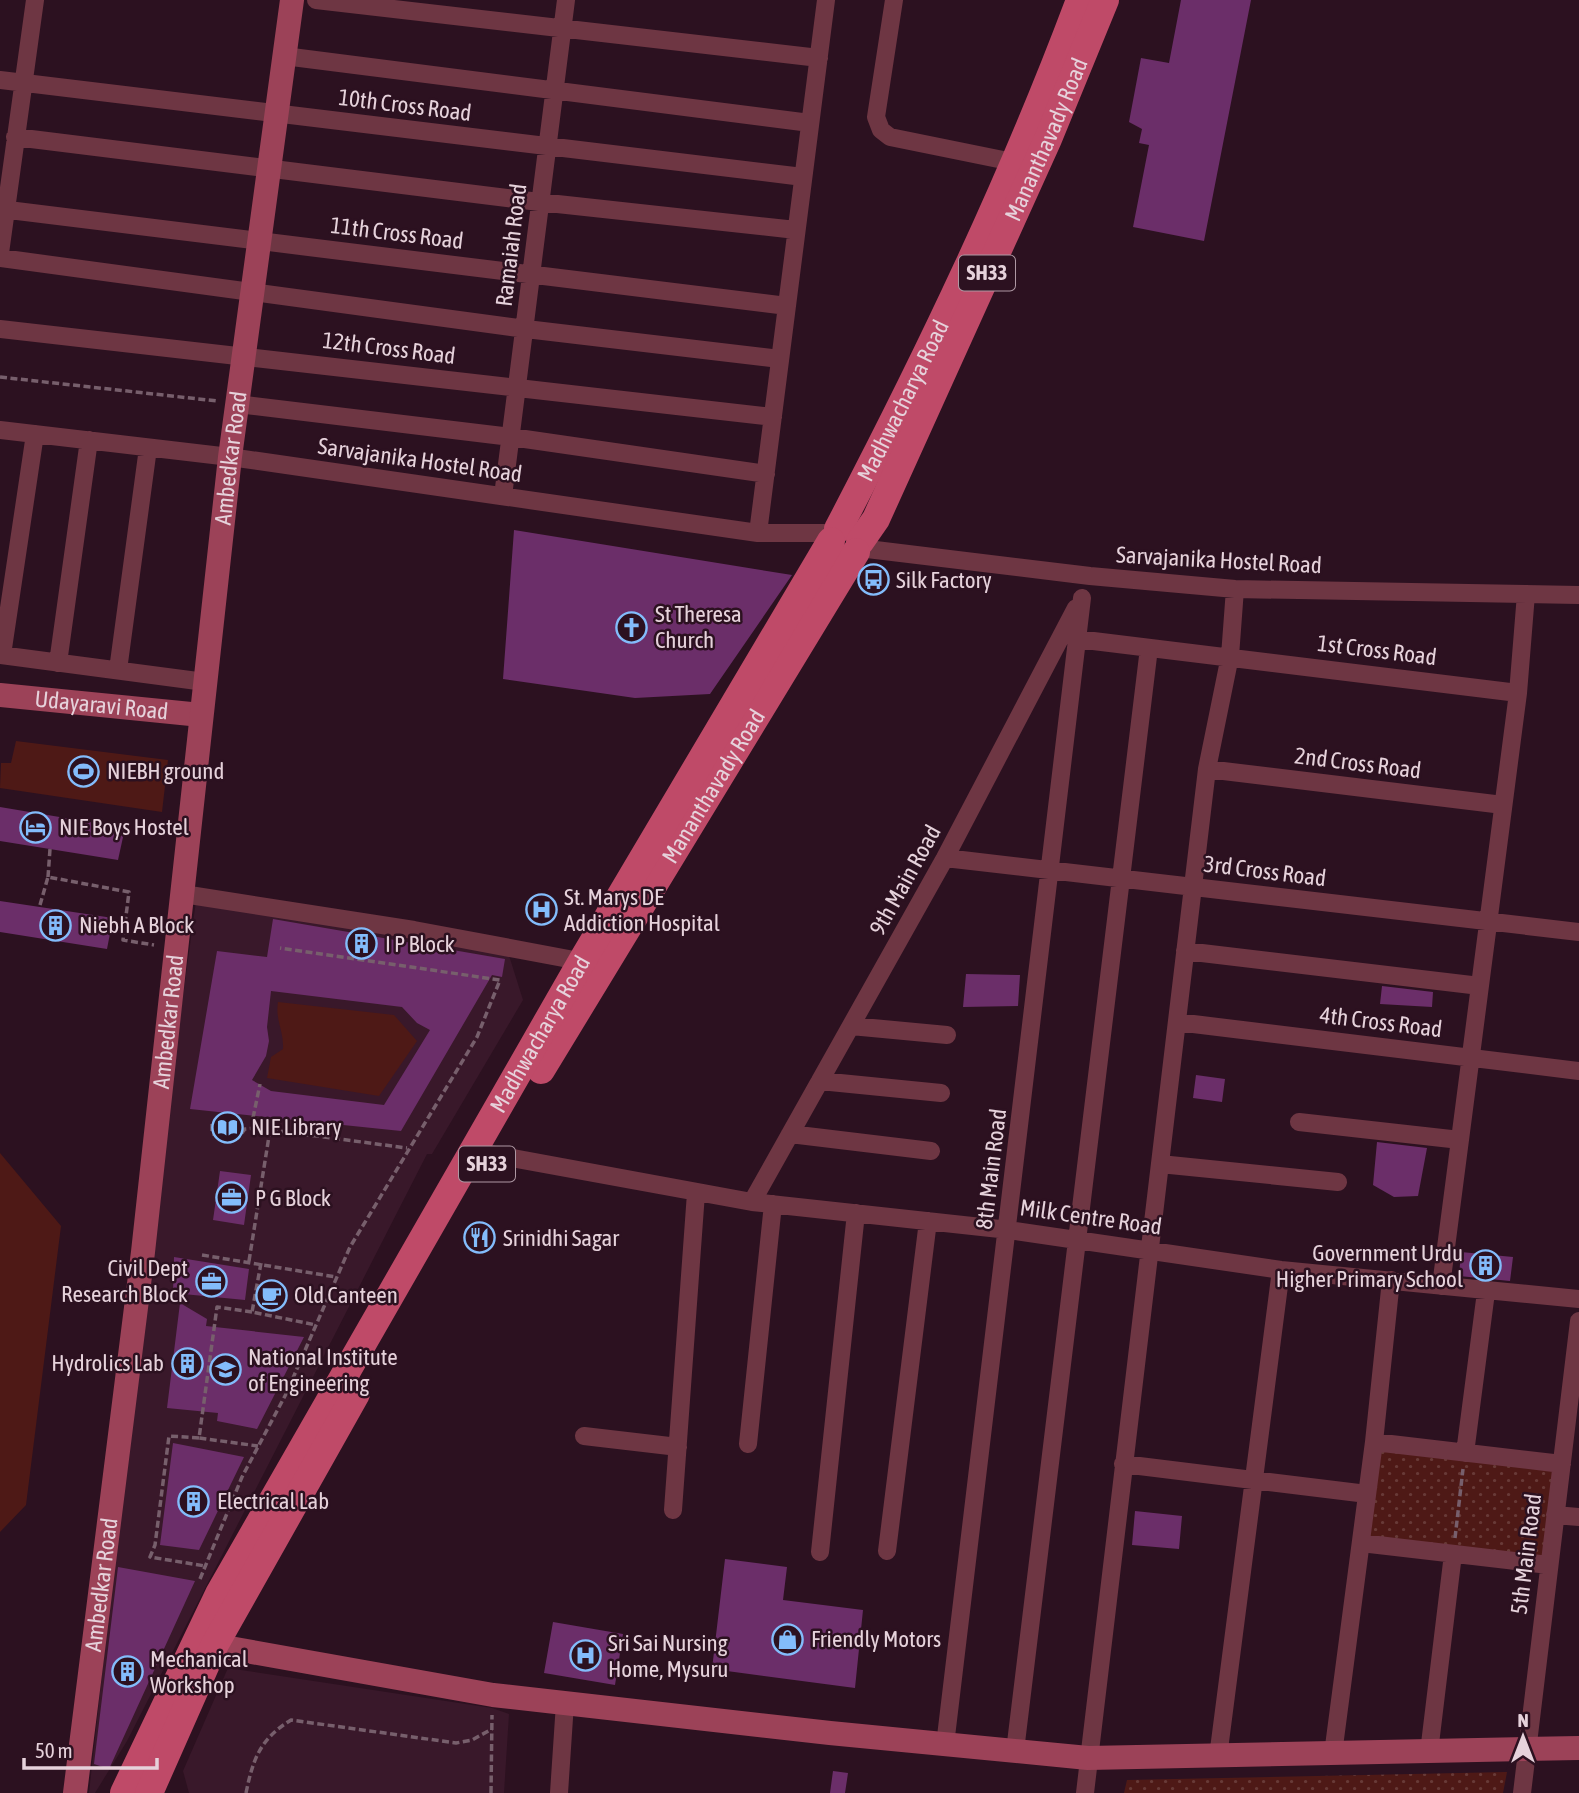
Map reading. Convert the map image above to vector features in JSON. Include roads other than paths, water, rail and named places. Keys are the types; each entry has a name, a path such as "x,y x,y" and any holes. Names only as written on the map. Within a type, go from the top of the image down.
{"main road":[{"name":"Madhwacharya Road","path":"846,541 1013,162 1037,114 1080,0"},
{"name":"Mananthavady Road","path":"149,1793 205,1644 483,1153 846,541 876,519 1042,152 1105,0"},
{"path":"124,1793 205,1644"}],"street":[{"path":"35,0 3,210 0,256 252,293 780,359"},
{"name":"Ambedkar Road","path":"75,1793 183,894 230,457 292,0"},
{"path":"316,0 819,58"},
{"name":"Ramaiah Road","path":"503,496 566,0"},
{"path":"758,533 826,0"},
{"path":"894,0 876,117 881,130 890,137 1013,162"},
{"path":"284,56 810,123"},
{"name":"10th Cross Road","path":"0,80 803,177"},
{"path":"15,137 540,202 796,230"},
{"name":"11th Cross Road","path":"3,210 787,306"},
{"name":"12th Cross Road","path":"0,329 773,417"},
{"path":"237,404 511,437 766,474"},
{"name":"Sarvajanika Hostel Road","path":"0,430 230,457 758,533 846,541 1090,576 1235,589 1579,595"},
{"path":"35,434 1,655 205,682"},
{"path":"58,663 89,440"},
{"path":"118,670 148,447"},
{"name":"9th Main Road","path":"752,1202 945,858 1082,598 1090,576"},
{"path":"1085,1793 1207,769 1230,656 1235,589"},
{"path":"1441,1286 1518,693 1526,594"},
{"name":"8th Main Road","path":"945,1745 1009,1230 1082,598"},
{"name":"1st Cross Road","path":"1077,639 1518,693"},
{"path":"1015,1751 1149,648"},
{"name":"Udayaravi Road","path":"0,695 201,715"},
{"name":"2nd Cross Road","path":"1207,769 1503,805"},
{"name":"3rd Cross Road","path":"945,858 1579,932"},
{"path":"183,894 414,930 594,964"},
{"path":"1185,951 1480,986"},
{"name":"4th Cross Road","path":"1177,1023 1579,1071"},
{"path":"851,1026 947,1035"},
{"path":"820,1081 941,1093"},
{"path":"1299,1122 1460,1140"},
{"path":"790,1134 932,1152"},
{"name":"Milk Centre Road","path":"483,1153 752,1202 1009,1230 1280,1270 1579,1299"},
{"path":"1160,1164 1338,1182"},
{"path":"673,1510 696,1193"},
{"path":"748,1444 773,1204"},
{"path":"820,1552 856,1213"},
{"path":"887,1551 928,1221"},
{"path":"1218,1756 1280,1270"},
{"path":"1333,1754 1374,1442 1391,1280"},
{"path":"1465,1453 1486,1292"},
{"name":"5th Main Road","path":"1522,1793 1579,1321"},
{"path":"584,1436 678,1447"},
{"path":"1374,1442 1562,1464"},
{"path":"1123,1464 1252,1482 1367,1494"},
{"path":"1556,1515 1579,1517"},
{"path":"1361,1543 1549,1565"},
{"path":"1429,1752 1453,1554"},
{"path":"205,1644 493,1695 945,1745 1088,1758 1579,1748"},
{"path":"559,1793 565,1703"}],"place":[{"name":"Silk Factory","path":"873,580"},
{"name":"St Theresa Church","path":"632,627"},
{"name":"NIEBH ground","path":"84,771"},
{"name":"NIE Boys Hostel","path":"36,827"},
{"name":"St. Marys DE Addiction Hospital","path":"541,910"},
{"name":"Niebh A Block","path":"56,925"},
{"name":"I P Block","path":"362,944"},
{"name":"NIE Library","path":"228,1127"},
{"name":"P G Block","path":"232,1198"},
{"name":"Srinidhi Sagar","path":"480,1238"},
{"name":"Government Urdu Higher Primary School","path":"1486,1266"},
{"name":"Civil Dept Research Block","path":"211,1281"},
{"name":"Old Canteen","path":"271,1295"},
{"name":"Hydrolics Lab","path":"187,1363"},
{"name":"National Institute of Engineering","path":"225,1370"},
{"name":"Electrical Lab","path":"194,1501"},
{"name":"Friendly Motors","path":"788,1639"},
{"name":"Sri Sai Nursing Home, Mysuru","path":"585,1656"},
{"name":"Mechanical Workshop","path":"127,1672"}]}
